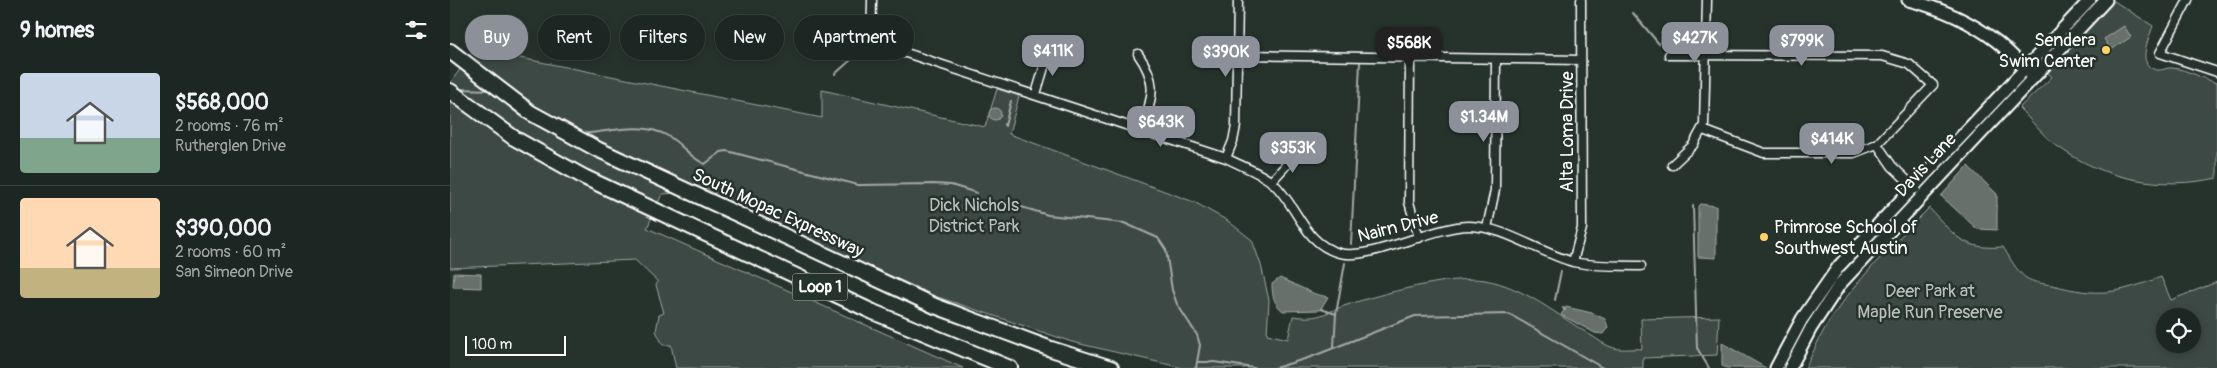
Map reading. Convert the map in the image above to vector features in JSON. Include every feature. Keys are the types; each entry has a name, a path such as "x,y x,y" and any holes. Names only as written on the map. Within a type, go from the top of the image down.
{"highway":[{"name":"South Mopac Expressway","path":"450,51 531,114 597,150 935,306 1042,346 1111,368"},
{"name":"Loop 1","path":"450,91 514,138 549,159 881,316 1010,368"}],"main road":[{"path":"1908,0 1928,5 1962,18 1996,40 2030,73"},
{"name":"Davis Lane","path":"1790,368 1811,328 1835,292 2030,73 2090,0"},
{"name":"Davis Lane","path":"1776,368 1802,319 1825,284 1913,187 2106,0"},
{"path":"1825,284 1835,292"}],"street":[{"name":"Nairn Drive","path":"872,0 871,49 906,53 1036,94 1226,158 1271,182 1285,198 1307,233 1320,244 1339,253 1358,253 1461,227 1487,228 1572,262 1591,265 1641,266"},
{"path":"1226,158 1233,141 1236,126 1238,0"},
{"name":"Alta Loma Drive","path":"1572,262 1582,228 1582,0"},
{"path":"1672,165 1688,151 1703,130 1707,0"},
{"path":"2188,0 2160,53 2217,72"},
{"path":"1036,94 1048,54"},
{"path":"1138,54 1149,70 1152,91 1142,129"},
{"path":"1669,55 1882,56 1910,64 1933,85 1877,144 1847,154 1773,154 1756,151 1703,130"},
{"path":"1238,56 1581,60"},
{"path":"1410,58 1409,202 1419,238"},
{"path":"1487,228 1495,190 1496,59"},
{"path":"1877,144 1892,166 1922,195"},
{"path":"1271,182 1297,153 1307,150"}],"green space":[{"path":"2114,1 2153,26 2145,51 2145,57 2150,67 2157,70 2178,69 2217,83 2217,178 2175,183 2154,182 2114,174 2094,167 2075,158 2057,146 2019,108 2052,77 2047,72"},
{"name":"Dick Nichols District Park","path":"467,60 528,60 822,118 822,90 985,127 997,89 1019,96 1009,134 1194,202 1228,221 1252,240 1261,265 1269,300 1267,334 1288,339 1293,316 1309,317 1321,315 1347,305 1396,291 1435,283 1471,279 1485,280 1514,289 1541,303 1604,344 1618,349 1642,349 1641,319 1719,317 1717,355 1643,358 1643,368 1183,368 1072,342 935,296 713,196 721,182 702,191 662,194 647,228 963,368 676,368 671,345 663,345 656,331 659,315 664,313 656,285 658,282 635,260 450,268 450,83"},
{"name":"Deer Park at Maple Run Preserve","path":"1929,208 1960,239 1977,246 2003,247 2022,275 2038,283 2083,291 2107,292 2132,287 2161,277 2171,300 2217,282 2217,368 1805,368 1825,328 1839,307 1876,263"}],"shaded area":[{"path":"2124,26 2131,37 2111,50 2104,39"},
{"path":"993,108 997,108 1001,114 997,120 993,120 989,116 989,112"},
{"path":"1968,166 1997,194 1997,230 1977,229 1941,196"},
{"path":"709,176 721,182 713,196 702,191"},
{"path":"1700,204 1716,206 1716,258 1698,257 1698,206"},
{"path":"454,273 481,274 481,288 453,287"},
{"path":"1280,278 1315,294 1328,297 1320,310 1283,311 1276,303 1272,292 1272,284"},
{"path":"1566,307 1592,313 1605,319 1608,327 1603,334 1595,333 1561,315"},
{"path":"1722,343 1766,368 1727,368 1722,366"}],"waterway":[{"path":"1633,13 1659,44"},
{"path":"835,74 851,60"},
{"path":"1351,244 1360,63"},
{"path":"458,89 491,90"},
{"path":"1004,124 1005,126 1011,101"},
{"path":"581,134 636,128 647,129 668,136 705,164 721,152 727,151 858,185 951,185 977,193"},
{"path":"1002,201 1048,215 1124,223 1158,238 1166,250 1172,290 1177,304 1197,335 1200,345 1196,368"},
{"path":"1693,205 1697,348 1709,368"},
{"path":"1334,347 1336,314 1345,263"},
{"path":"1555,300 1561,271"},
{"path":"1321,309 1336,314"},
{"path":"1275,368 1311,357 1415,316 1509,314 1603,368"},
{"path":"1198,362 1214,362 1254,368"}],"place":[{"name":"Sendera Swim Center","path":"2106,50"},
{"name":"Primrose School of Southwest Austin","path":"1764,237"}]}
